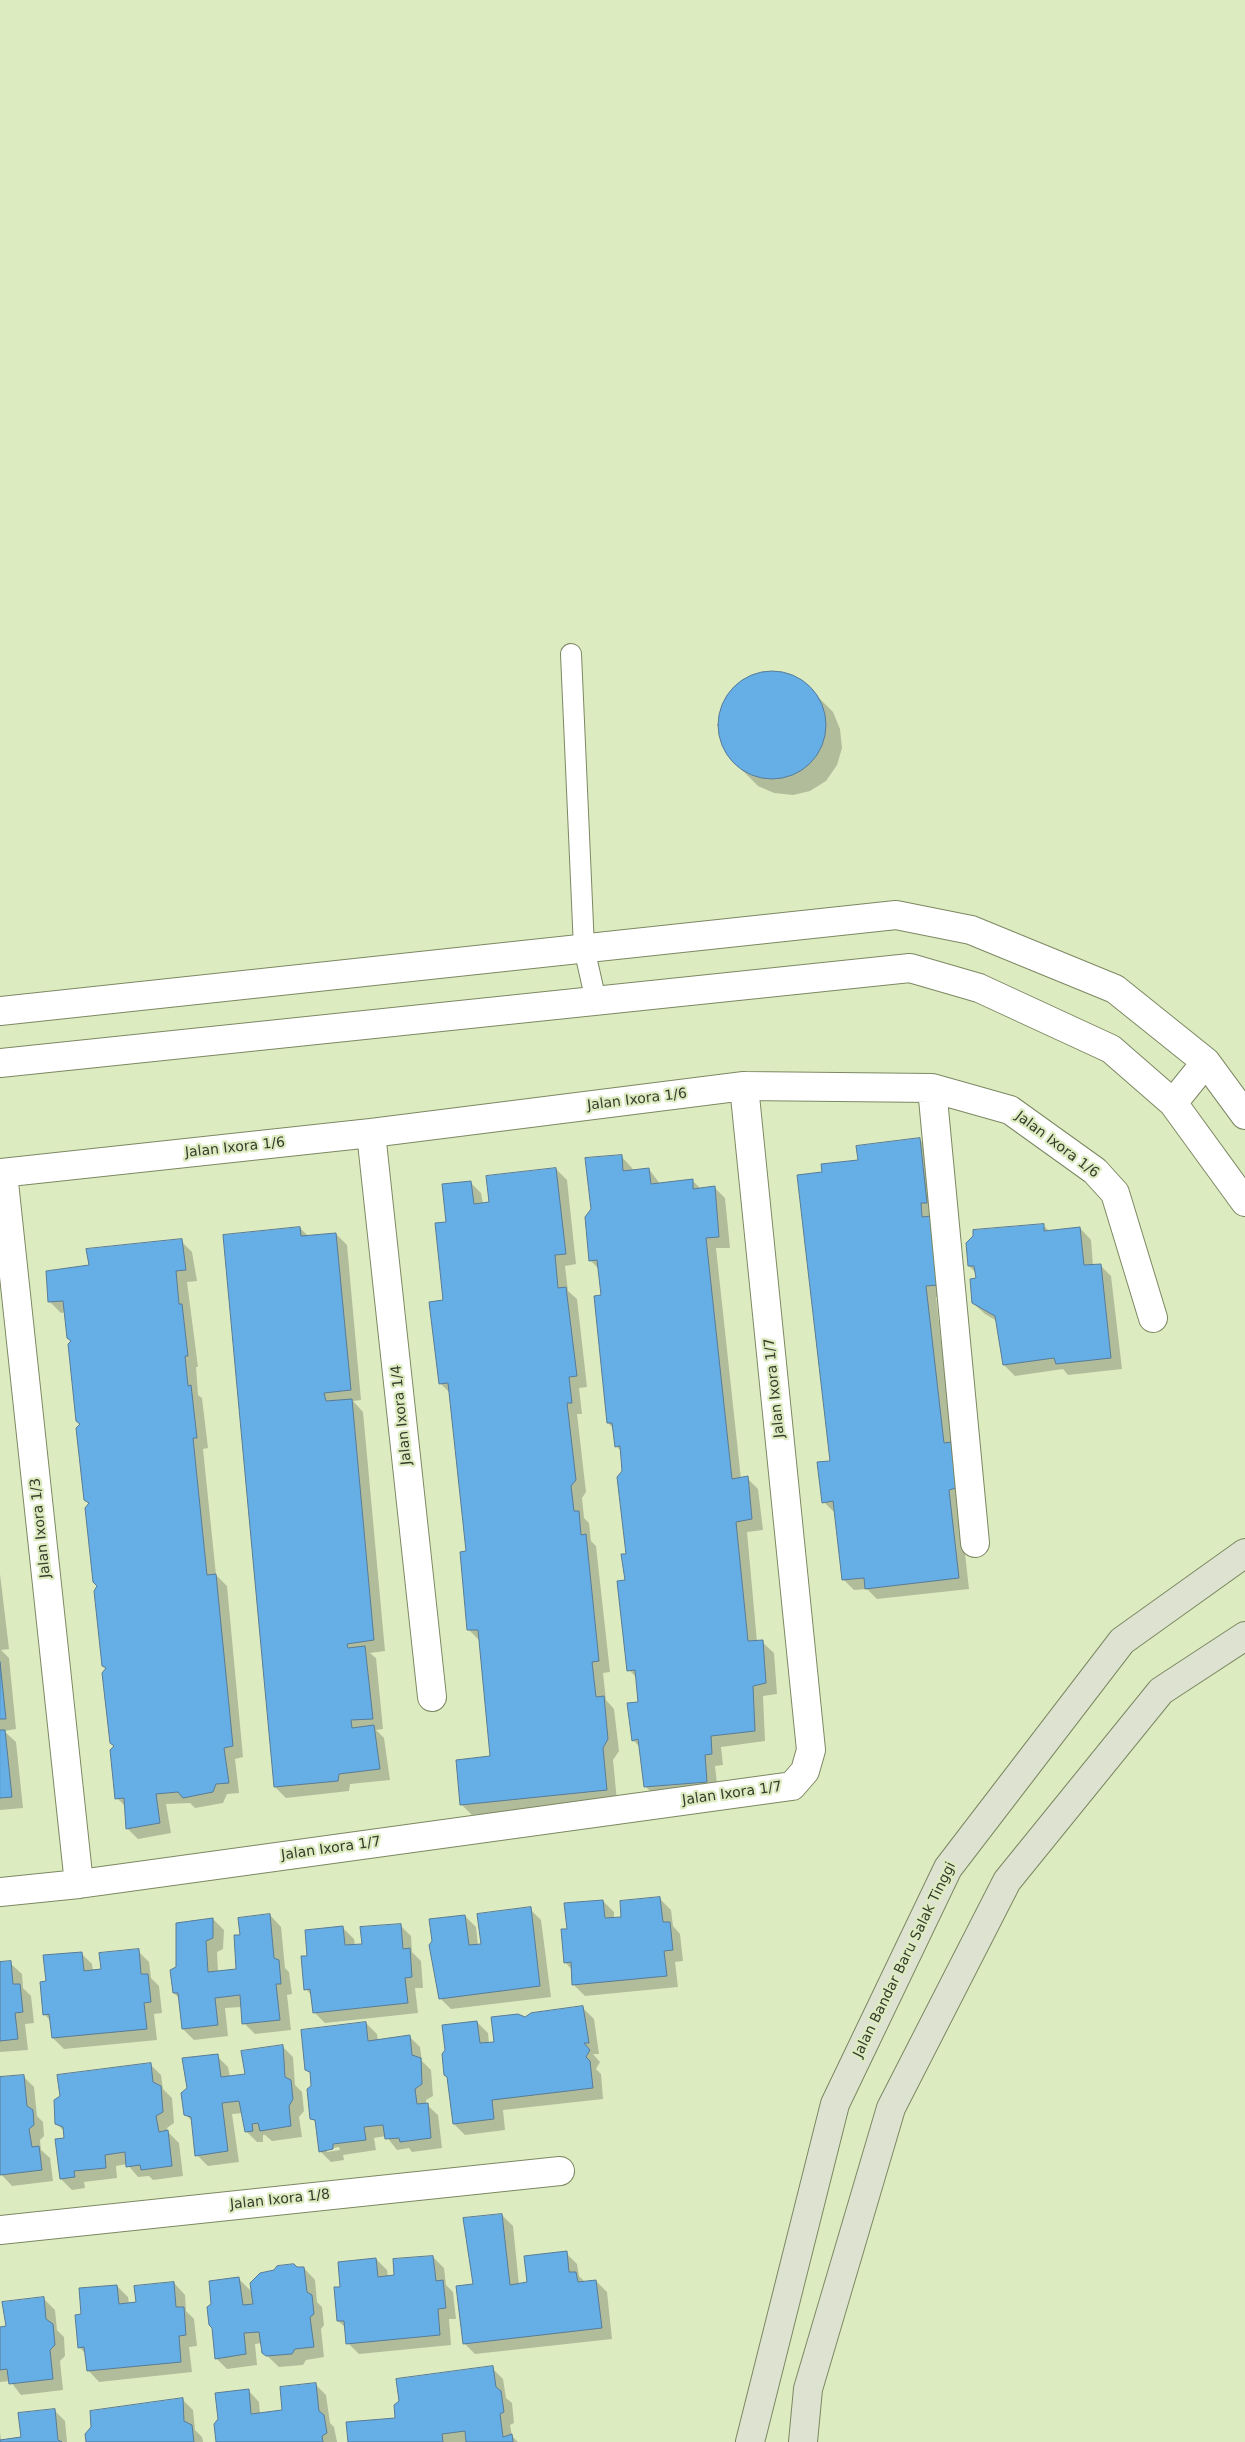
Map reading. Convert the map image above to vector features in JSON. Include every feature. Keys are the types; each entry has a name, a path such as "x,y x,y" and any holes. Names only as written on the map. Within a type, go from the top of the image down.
{"main road":[{"name":"Jalan Bandar Baru Salak Tinggi","path":"750,2442 835,2104 948,1868 1122,1641 1245,1553"},
{"path":"802,2442 808,2389 891,2108 1007,1881 1160,1692 1245,1636"}],"street":[{"path":"0,1011 896,915 971,930 1115,989 1206,1062 1245,1114"},
{"path":"0,1063 910,968 979,988 1111,1050 1172,1104 1245,1202"},
{"path":"1172,1104 1206,1062"},
{"name":"Jalan Ixora 1/6","path":"2,1173 372,1133 744,1086 932,1088 1010,1110 1095,1171 1115,1193 1153,1318"},
{"name":"Jalan Ixora 1/7","path":"0,1892 79,1884 792,1786 805,1771 811,1750 744,1086"},
{"path":"932,1088 975,1543"},
{"name":"Jalan Ixora 1/4","path":"372,1133 432,1696"},
{"name":"Jalan Ixora 1/3","path":"2,1173 79,1884"},
{"name":"Jalan Ixora 1/8","path":"0,2230 560,2171"}],"lane":[{"path":"571,654 584,948 596,1000"}],"building":[{"path":"772,671 793,675 810,687 822,704 826,725 822,746 810,763 793,775 772,779 751,775 734,763 722,746 718,725 722,704 734,687 751,675"},
{"path":"920,1138 927,1203 921,1203 922,1217 931,1216 939,1285 926,1286 944,1443 951,1442 956,1488 949,1490 959,1578 865,1589 864,1578 842,1580 833,1501 822,1503 817,1462 830,1461 797,1175 822,1172 821,1164 858,1160 856,1146"},
{"path":"622,1155 623,1171 649,1168 651,1184 693,1179 693,1189 715,1186 719,1237 706,1238 732,1479 748,1476 752,1519 736,1522 748,1641 763,1640 766,1683 753,1686 755,1731 711,1736 712,1754 705,1755 707,1782 644,1787 638,1739 632,1741 627,1703 638,1702 635,1670 627,1671 617,1581 625,1580 621,1554 626,1554 617,1477 622,1471 620,1446 615,1447 612,1423 607,1423 594,1296 601,1295 597,1260 589,1261 585,1217 591,1209 585,1158"},
{"path":"556,1168 566,1254 555,1255 558,1288 566,1287 577,1376 569,1377 572,1403 567,1403 576,1480 571,1486 574,1511 579,1511 581,1535 586,1534 599,1661 592,1662 596,1697 604,1696 608,1739 603,1748 607,1790 460,1805 456,1760 490,1756 478,1630 467,1630 460,1552 466,1551 448,1383 439,1384 429,1302 443,1300 435,1223 446,1222 442,1184 471,1181 474,1204 489,1202 486,1176"},
{"path":"1044,1224 1044,1231 1080,1227 1084,1265 1101,1264 1111,1358 1056,1364 1054,1358 1003,1365 995,1316 972,1303 970,1279 976,1278 974,1266 968,1266 966,1243 973,1236 973,1230"},
{"path":"300,1227 301,1236 336,1233 351,1390 324,1393 326,1401 352,1399 374,1640 347,1644 348,1648 365,1646 373,1719 351,1720 352,1728 374,1725 380,1769 339,1774 338,1781 274,1787 223,1235"},
{"path":"182,1239 186,1270 176,1271 179,1304 182,1304 188,1356 185,1356 188,1386 191,1385 197,1438 193,1438 207,1575 216,1574 233,1746 224,1748 229,1783 216,1784 213,1792 183,1798 178,1792 156,1794 160,1823 126,1829 124,1798 115,1799 110,1750 114,1746 110,1743 102,1673 106,1668 102,1666 94,1591 97,1586 93,1582 85,1508 89,1503 84,1500 76,1428 80,1424 76,1421 68,1344 71,1341 67,1338 63,1301 48,1302 46,1271 89,1265 86,1249"},
{"path":"0,1662 6,1719 0,1719"},
{"path":"0,1730 5,1730 12,1797 0,1798"},
{"path":"660,1897 663,1922 670,1922 673,1950 664,1951 667,1976 572,1985 571,1962 564,1963 561,1929 567,1929 564,1903 603,1900 605,1918 621,1917 620,1901"},
{"path":"531,1907 540,1986 439,1999 429,1945 432,1941 429,1919 465,1915 469,1945 481,1944 477,1914"},
{"path":"270,1914 274,1958 279,1960 281,1984 276,1984 280,2020 242,2024 240,1995 215,1998 218,2025 182,2029 178,1993 173,1993 170,1970 176,1967 176,1923 213,1918 213,1938 206,1941 208,1972 236,1969 234,1935 240,1935 238,1918"},
{"path":"401,1924 403,1949 410,1948 412,1977 405,1978 408,2003 313,2013 310,1989 304,1990 301,1956 307,1956 305,1930 343,1926 345,1945 362,1944 360,1927"},
{"path":"139,1949 141,1974 148,1974 151,2002 144,2003 147,2029 52,2038 49,2014 43,2015 40,1982 46,1981 43,1955 82,1952 84,1971 101,1969 99,1953"},
{"path":"11,1961 13,1984 20,1984 23,2012 15,2013 18,2039 0,2041 0,1962"},
{"path":"583,2006 589,2043 584,2043 590,2050 586,2057 590,2061 593,2088 492,2100 494,2119 453,2124 447,2077 444,2075 442,2054 445,2050 442,2025 477,2021 480,2043 494,2042 491,2017 518,2014 525,2017 531,2013"},
{"path":"366,2022 368,2041 410,2035 412,2055 421,2058 422,2084 415,2089 417,2104 428,2103 431,2138 400,2142 399,2138 385,2139 383,2125 364,2127 366,2140 333,2144 333,2149 319,2152 315,2120 310,2119 307,2089 311,2086 310,2072 305,2070 301,2030"},
{"path":"283,2045 285,2077 291,2080 293,2099 289,2106 291,2126 260,2131 258,2123 252,2124 253,2131 245,2132 239,2101 222,2103 228,2151 195,2156 191,2117 184,2115 181,2093 187,2088 182,2058 218,2054 221,2077 245,2074 241,2051"},
{"path":"151,2063 153,2082 161,2086 163,2112 156,2116 159,2132 168,2130 172,2166 141,2170 140,2165 126,2167 125,2152 105,2155 106,2168 74,2171 75,2177 60,2179 55,2139 64,2138 63,2127 55,2124 54,2100 60,2096 57,2075"},
{"path":"24,2075 27,2106 33,2110 34,2125 29,2129 32,2147 39,2146 42,2170 0,2175 0,2077"},
{"path":"502,2214 510,2285 527,2282 524,2256 567,2251 569,2272 576,2272 578,2282 596,2280 602,2328 463,2344 456,2286 473,2284 463,2218"},
{"path":"433,2256 436,2281 443,2280 446,2308 438,2309 440,2335 346,2344 344,2321 337,2321 334,2287 340,2287 338,2262 376,2258 378,2277 394,2275 393,2259"},
{"path":"294,2264 297,2267 304,2267 307,2292 312,2295 314,2314 310,2317 314,2347 295,2349 292,2354 266,2356 262,2353 259,2332 244,2333 246,2354 215,2359 212,2328 209,2325 207,2307 211,2304 209,2281 239,2277 243,2305 253,2304 250,2283 260,2273 274,2270 277,2266"},
{"path":"174,2282 176,2307 184,2307 186,2335 179,2336 181,2362 87,2371 84,2347 78,2348 75,2315 81,2314 79,2288 117,2285 119,2304 136,2302 134,2286"},
{"path":"44,2297 46,2319 53,2324 55,2345 50,2350 53,2379 9,2384 7,2369 0,2370 0,2327 6,2326 2,2302"},
{"path":"493,2366 496,2387 501,2391 504,2412 500,2414 503,2437 512,2434 513,2442 466,2442 465,2431 442,2434 443,2442 348,2442 346,2422 395,2418 394,2405 399,2401 396,2379"},
{"path":"316,2383 319,2411 324,2415 327,2433 322,2436 323,2442 216,2442 214,2424 218,2419 215,2393 249,2389 251,2414 282,2410 280,2387"},
{"path":"183,2398 184,2421 192,2425 194,2442 86,2442 85,2434 91,2427 90,2411"},
{"path":"55,2409 58,2440 62,2442 0,2442 0,2440 21,2437 18,2413"}]}
